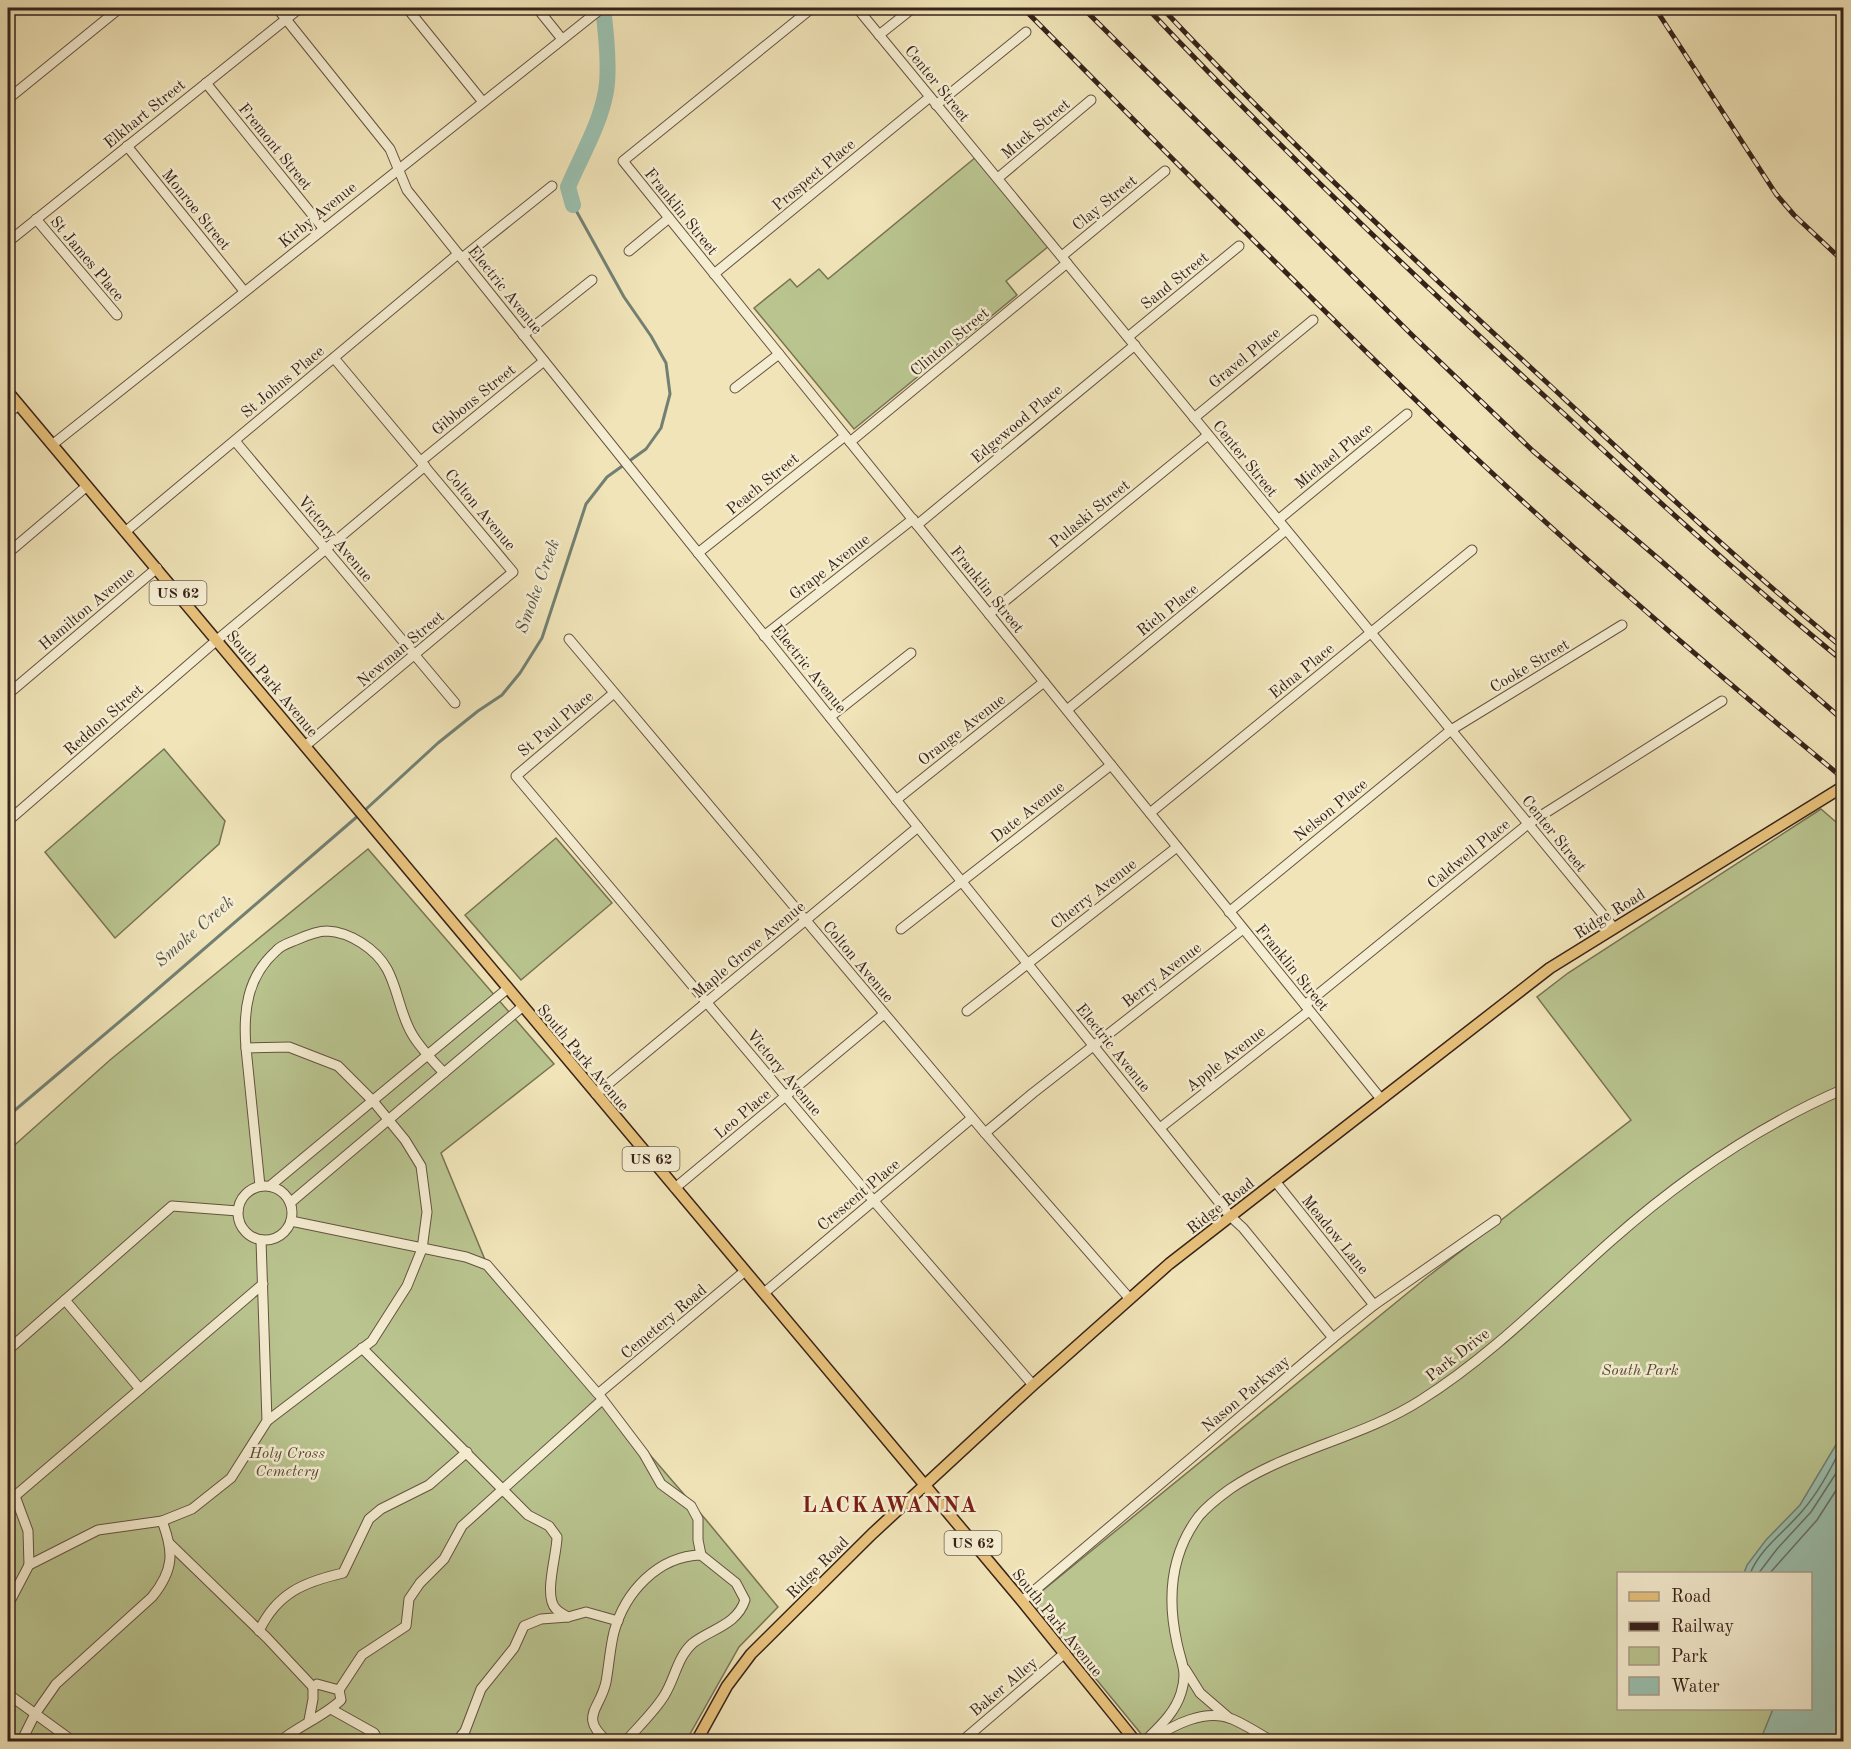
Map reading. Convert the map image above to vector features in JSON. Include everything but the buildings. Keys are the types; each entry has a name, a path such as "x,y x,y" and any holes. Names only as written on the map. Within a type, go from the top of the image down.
{"main road":[{"name":"South Park Avenue","path":"8,392 1022,1601 1136,1742"},
{"name":"Ridge Road","path":"696,1742 727,1686 751,1654 869,1537 1033,1385 1169,1264 1550,968 1844,786"}],"street":[{"path":"8,99 120,8"},
{"name":"Electric Avenue","path":"278,8 390,149 407,190 1230,1216 1244,1228 1333,1338"},
{"name":"Elkhart Street","path":"8,242 300,8"},
{"path":"407,8 483,102"},
{"path":"537,8 562,39"},
{"name":"Kirby Avenue","path":"52,445 602,8"},
{"name":"Franklin Street","path":"812,8 623,162 1381,1099"},
{"name":"Center Street","path":"857,8 1614,928"},
{"path":"879,35 913,8"},
{"path":"936,105 1026,32"},
{"name":"Fremont Street","path":"206,83 323,228"},
{"name":"Prospect Place","path":"714,274 930,97"},
{"name":"Muck Street","path":"998,178 1091,100"},
{"name":"Monroe Street","path":"127,146 244,291"},
{"name":"Clay Street","path":"1064,259 1165,171"},
{"name":"St Johns Place","path":"125,532 334,358 460,256 552,186"},
{"path":"628,251 669,218"},
{"name":"St James Place","path":"36,219 117,315"},
{"name":"Sand Street","path":"1128,337 1239,246"},
{"name":"Clinton Street","path":"848,439 1064,259"},
{"path":"524,335 592,280"},
{"name":"Gravel Place","path":"1194,418 1313,320"},
{"name":"Edgewood Place","path":"915,522 1135,345"},
{"path":"735,388 778,354"},
{"name":"Colton Avenue","path":"334,358 513,572"},
{"name":"Gibbons Street","path":"218,640 544,361"},
{"path":"8,414 18,405"},
{"name":"Michael Place","path":"1278,520 1407,414"},
{"name":"Pulaski Street","path":"989,614 1208,435"},
{"name":"Peach Street","path":"698,553 848,439"},
{"name":"Victory Avenue","path":"235,441 455,703"},
{"path":"8,554 87,486"},
{"name":"Grape Avenue","path":"764,636 915,522"},
{"name":"Rich Place","path":"1066,710 1286,530"},
{"name":"Edna Place","path":"1150,813 1472,550"},
{"name":"Hamilton Avenue","path":"8,694 157,568"},
{"name":"Newman Street","path":"305,746 513,572"},
{"name":"Cooke Street","path":"1451,730 1622,625"},
{"name":"Colton Avenue","path":"569,639 972,1118 1130,1299"},
{"name":"Reddon Street","path":"8,821 218,640"},
{"path":"830,717 911,653"},
{"name":"Orange Avenue","path":"896,800 1044,682"},
{"name":"St Paul Place","path":"516,776 614,693"},
{"name":"Caldwell Place","path":"1307,1008 1528,824 1722,701"},
{"name":"Nelson Place","path":"1229,912 1451,730"},
{"name":"Date Avenue","path":"901,929 1111,765"},
{"name":"Victory Avenue","path":"516,776 873,1200 1033,1385"},
{"name":"Maple Grove Avenue","path":"596,1094 918,827"},
{"name":"Cherry Avenue","path":"968,1011 1177,847"},
{"name":"Berry Avenue","path":"985,1133 1244,929"},
{"path":"265,1186 246,1048 244,1016 256,974 279,948 307,935 326,931 347,935 370,949 387,969 405,1021 413,1036 444,1073"},
{"path":"265,1186 279,1189 290,1203 292,1212 291,1221 286,1230 270,1240 252,1237 239,1221 238,1211 246,1193 265,1186 373,1101 507,989"},
{"path":"290,1203 522,1007"},
{"name":"Apple Avenue","path":"1160,1128 1307,1008"},
{"name":"Leo Place","path":"675,1188 884,1014"},
{"path":"29,1565 98,1530 162,1521 192,1509 231,1478 267,1421 372,1341 407,1286 422,1249 427,1212 421,1166 405,1140 373,1101 338,1066 289,1047 246,1048"},
{"name":"Park Drive","path":"1273,1742 1229,1718 1200,1694 1185,1669 1179,1652 1172,1618 1173,1570 1190,1528 1215,1499 1247,1478 1281,1460 1397,1415 1425,1398 1493,1345 1611,1240 1671,1191 1721,1155 1761,1131 1796,1111 1844,1089"},
{"name":"Crescent Place","path":"764,1293 972,1118"},
{"name":"Meadow Lane","path":"1275,1181 1374,1305"},
{"path":"8,1350 172,1206 238,1211"},
{"name":"Nason Parkway","path":"1022,1601 1374,1305 1496,1220"},
{"path":"291,1221 466,1257 487,1265 600,1396 644,1454 661,1484 691,1506 698,1519 701,1555 735,1583 745,1600 741,1611 721,1628 693,1644 678,1665 665,1694 626,1742"},
{"path":"261,1240 267,1421"},
{"name":"Cemetery Road","path":"279,1742 309,1720 331,1709 362,1656 406,1626 409,1599 420,1583 444,1559 462,1526 504,1489 600,1396 745,1271"},
{"path":"8,1605 29,1565 28,1531 11,1493 140,1389 263,1284"},
{"path":"65,1300 140,1389"},
{"path":"362,1348 528,1515 549,1526 557,1537 550,1598 555,1608 568,1617"},
{"path":"259,1631 275,1605 295,1589 323,1577 343,1573 369,1519 381,1509 429,1485 467,1452"},
{"path":"21,1742 35,1714 56,1684 152,1597 163,1584 171,1554 162,1521"},
{"path":"169,1544 313,1687"},
{"path":"609,1742 597,1732 592,1717 594,1707 604,1690 614,1632 624,1607 647,1576 688,1556 701,1555"},
{"path":"456,1742 465,1731 481,1689 514,1648 524,1626 542,1619 568,1617 586,1612 618,1621"},
{"name":"Baker Alley","path":"961,1742 1065,1653"},
{"name":"Park Drive","path":"1146,1742 1174,1708 1181,1692 1185,1669"},
{"path":"313,1687 317,1684 340,1695 347,1716"},
{"path":"309,1720 313,1687"},
{"path":"8,1695 74,1742"},
{"path":"331,1709 374,1732 379,1742"},
{"name":"Park Drive","path":"1146,1742 1171,1727 1190,1720 1209,1716 1229,1718"}],"green space":[{"path":"976,157 1049,246 1006,281 1017,295 854,429 754,308 790,279 797,287 819,269 828,279"},
{"path":"164,749 225,821 219,844 115,938 45,852"},
{"name":"South Park","path":"1821,809 1843,828 1843,1741 1147,1741 1031,1600 1426,1278 1631,1120 1537,997 1568,973"},
{"path":"556,838 612,903 521,980 465,915"},
{"name":"Holy Cross Cemetery","path":"368,849 554,1064 441,1153 488,1267 778,1607 739,1647 686,1741 8,1741 8,1151 110,1060"}],"water":[{"path":"1843,1433 1843,1741 1760,1741 1773,1710 1812,1710 1812,1572 1744,1572 1766,1540 1800,1505"}],"waterway":[{"name":"Smoke Creek","path":"573,205 568,187 595,128 606,91 608,61 603,8"},
{"name":"Smoke Creek","path":"364,811 438,743 502,695 520,673 542,638 586,504 607,477 646,449 661,428 670,394 666,363 651,336 624,297 573,205"},
{"name":"Smoke Creek","path":"8,1116 359,815"}],"railway":[{"path":"1023,8 1292,279 1456,439 1647,612 1844,779"},
{"path":"1083,8 1414,337 1533,451 1844,721"},
{"path":"1147,8 1303,167 1464,322 1707,545 1844,662"},
{"path":"1162,8 1301,150 1445,288 1691,516 1844,649"},
{"path":"1655,8 1776,194 1794,215 1844,262"}],"district":[{"name":"LACKAWANNA","path":"890,1504"}]}
